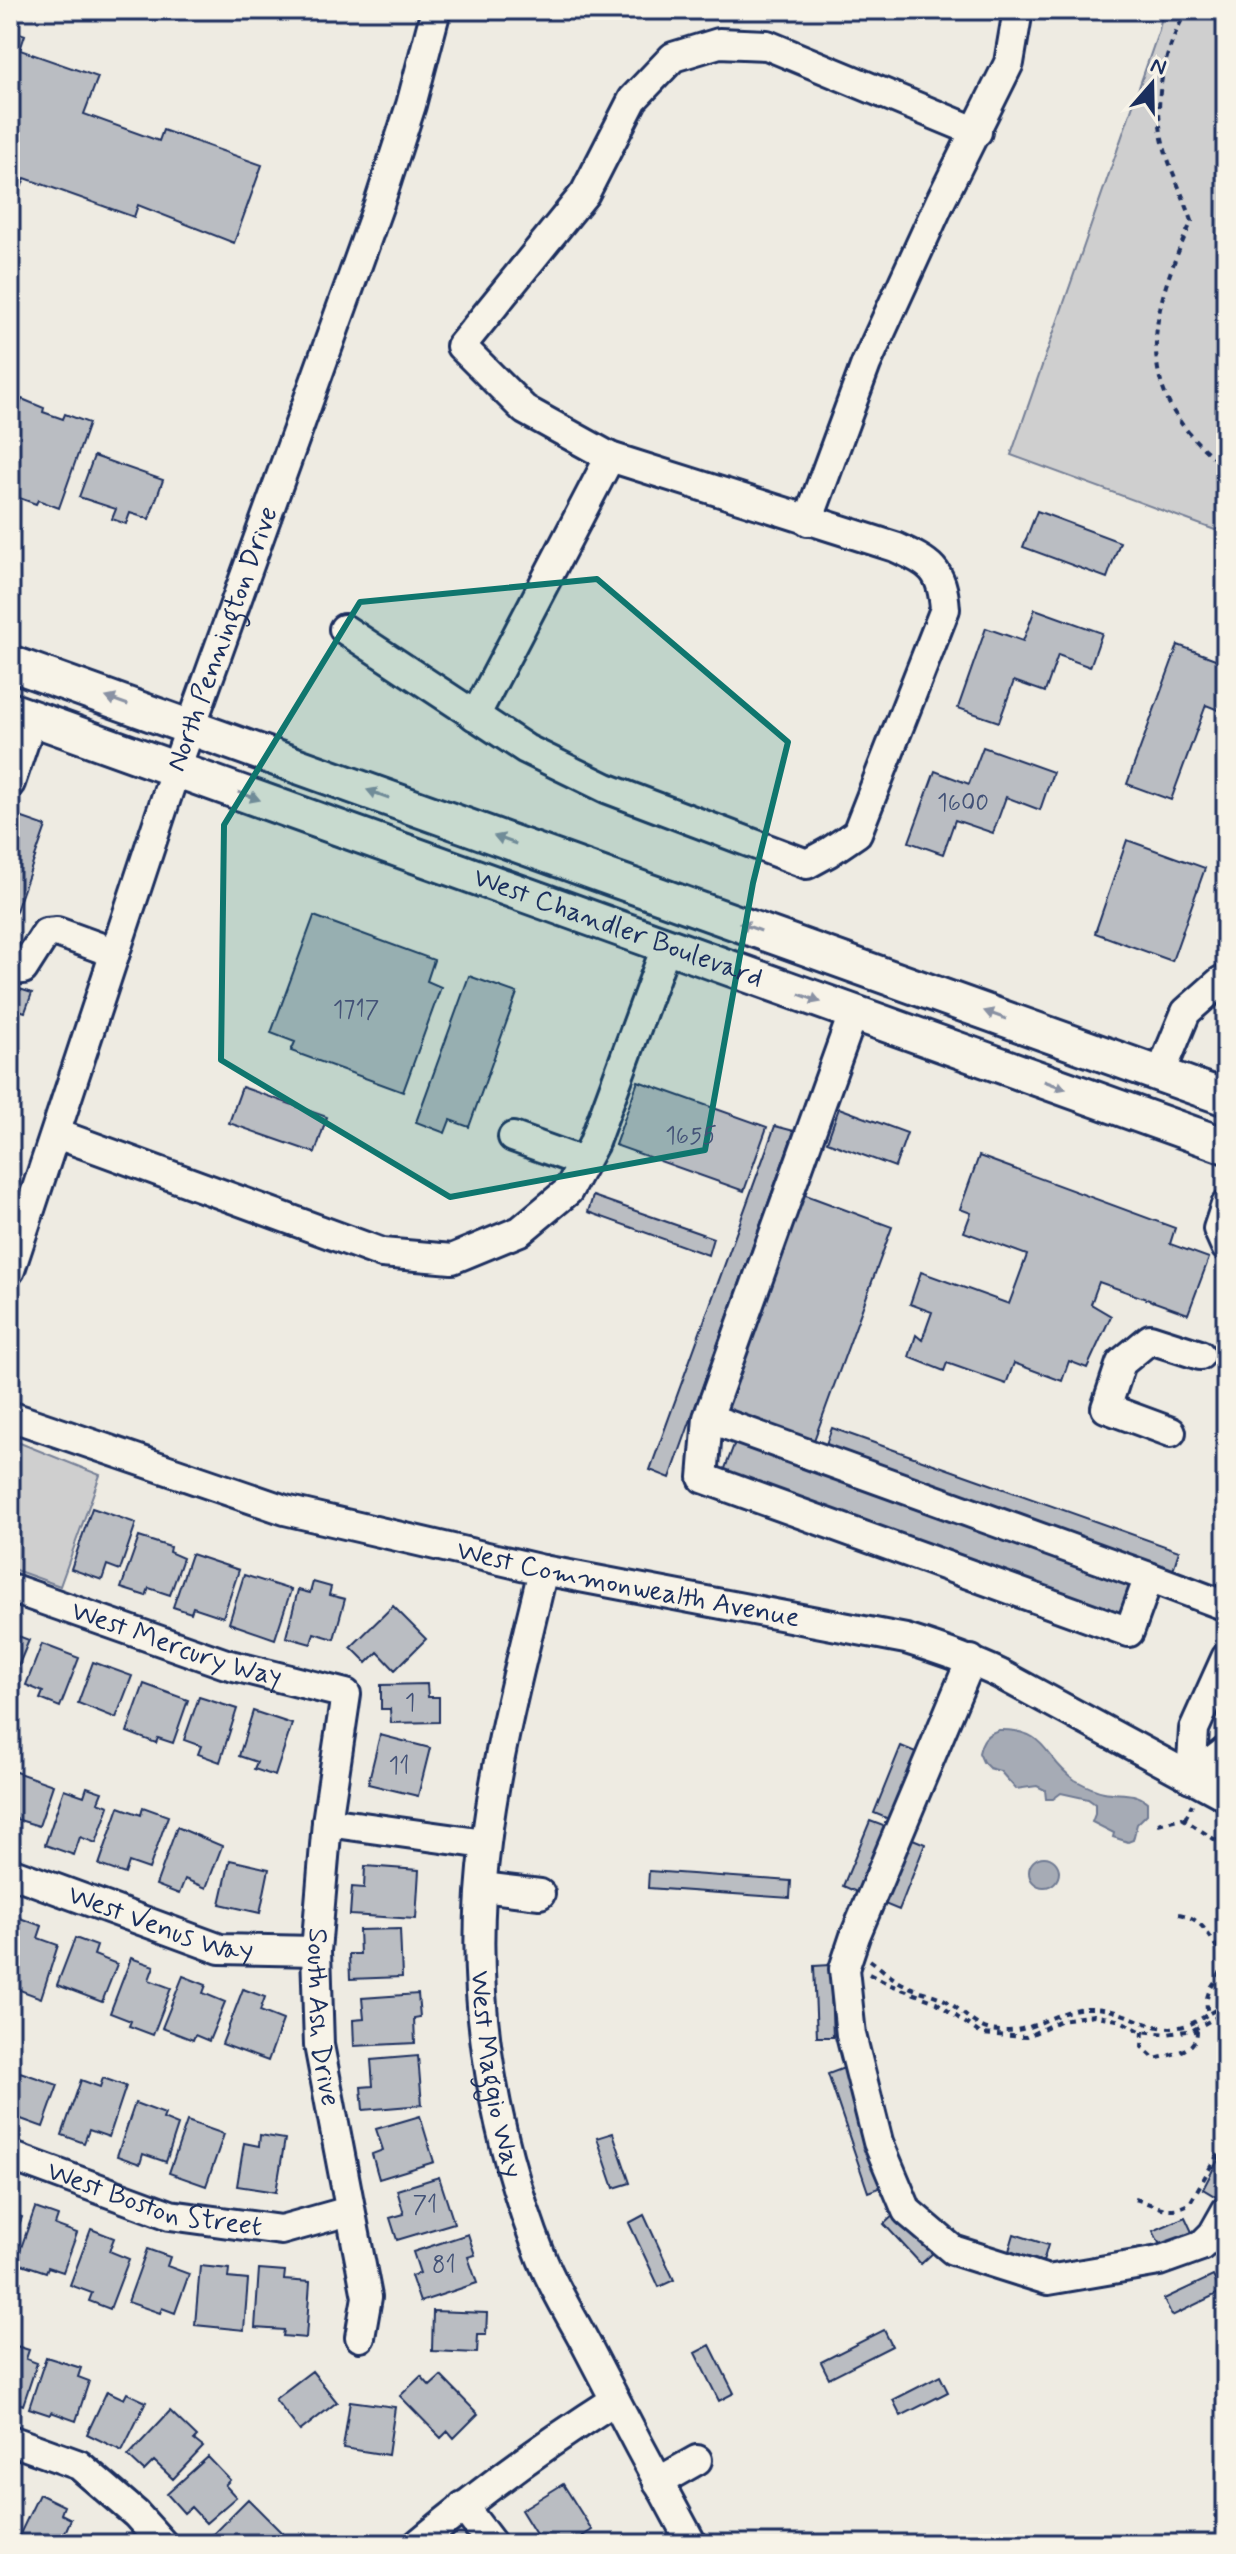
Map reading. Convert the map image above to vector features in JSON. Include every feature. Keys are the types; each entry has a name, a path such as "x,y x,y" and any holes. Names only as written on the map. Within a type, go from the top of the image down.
{"main road":[{"name":"West Chandler Boulevard","path":"10,663 1226,1098"},
{"name":"West Chandler Boulevard","path":"21,714 1226,1146"}],"street":[{"name":"North Pennington Drive","path":"10,1270 176,768 379,204 404,128 436,10"},
{"path":"808,521 866,364 940,202 1009,63 1018,10"},
{"path":"344,629 526,749 606,788 807,864 857,833 945,609 944,591 930,563 895,547 610,457 525,410 461,346 585,193 633,99 673,57 719,43 767,45 977,132"},
{"path":"475,716 610,457"},
{"path":"10,783 21,714"},
{"path":"10,970 23,969 46,933 57,932 115,953"},
{"path":"57,1134 382,1253 452,1259 520,1231 568,1191 593,1145 666,947"},
{"path":"1160,1075 1186,1012 1221,981"},
{"path":"853,1014 708,1418 703,1478 1129,1632 1149,1577"},
{"path":"513,1137 583,1162"},
{"path":"1226,1205 1218,1229 1226,1247"},
{"path":"1171,1432 1106,1408 1121,1363 1150,1339 1200,1355"},
{"name":"West Commonwealth Avenue","path":"10,1416 285,1510 543,1570 906,1639 971,1660 1192,1791 1226,1796"},
{"path":"708,1418 1226,1606"},
{"name":"West Maggio Way","path":"543,1570 516,1683 485,1844 480,1958 482,2017 499,2126 543,2262 692,2544"},
{"name":"West Mercury Way","path":"10,1588 226,1664 346,1694"},
{"path":"1192,1791 1194,1729 1226,1658"},
{"path":"971,1660 844,1969 851,2035 878,2142 907,2211 953,2250 1048,2280 1159,2261 1201,2246 1213,2234 1226,2211"},
{"name":"South Ash Drive","path":"346,1694 327,1822 316,1951 319,2045 367,2297 360,2337"},
{"path":"1192,1791 1226,1751"},
{"path":"327,1822 485,1844"},
{"name":"West Venus Way","path":"10,1872 220,1949 316,1951"},
{"path":"482,1887 540,1894"},
{"name":"West Boston Street","path":"10,2156 170,2215 281,2230 349,2211"},
{"path":"418,2544 543,2446 615,2400"},
{"path":"10,2440 79,2465 136,2514 163,2544"},
{"path":"658,2482 697,2460"},
{"path":"463,2506 492,2544"}],"path":[{"path":"1187,10 1165,66 1159,106 1162,139 1192,221 1163,292 1156,326 1155,361 1174,410 1206,453 1226,467"},
{"path":"1185,1819 1192,1791"},
{"path":"1158,1824 1185,1819 1207,1837 1226,1847"},
{"path":"1179,1914 1193,1917 1202,1926 1225,1961 1223,1970 1207,1993 1208,2014"},
{"path":"849,1953 902,1984 945,2000 991,2030 1024,2030 1055,2016 1090,2007 1159,2028 1189,2024 1226,2004"},
{"path":"849,1953 888,1984 936,2002 981,2034 1026,2037 1061,2020 1094,2015 1121,2021 1143,2031 1167,2034 1193,2030 1226,2012"},
{"path":"1143,2031 1142,2047 1155,2059 1188,2048 1198,2036 1193,2030"},
{"path":"1135,2199 1169,2210 1184,2207 1197,2196 1215,2159 1226,2146"}],"highlighted area":[{"path":"597,579 788,742 753,883 705,1150 450,1197 221,1060 224,825 360,602"}],"shaded area":[{"path":"1163,10 1226,10 1226,534 1011,455 1159,30"},
{"path":"10,1439 100,1475 60,1586 10,1568"},
{"path":"999,1730 1027,1734 1037,1740 1065,1772 1085,1785 1104,1792 1132,1795 1147,1802 1147,1814 1137,1824 1133,1840 1128,1842 1113,1837 1114,1833 1092,1822 1095,1804 1088,1799 1061,1793 1053,1799 1046,1799 1045,1790 1037,1786 1016,1789 1000,1771 989,1768 983,1762 980,1748 988,1736"},
{"path":"1044,1857 1050,1858 1058,1866 1058,1878 1050,1886 1044,1887 1038,1886 1030,1878 1029,1872 1030,1866 1038,1858"}],"building":[{"path":"10,30 25,35 20,50 98,77 84,114 159,141 163,130 262,165 234,243 138,205 134,217 25,178 21,188 10,184"},
{"path":"22,399 44,408 43,412 63,419 65,414 89,423 59,508 11,495 10,432"},
{"path":"94,456 163,480 149,519 130,513 126,524 112,519 116,509 79,497"},
{"path":"1037,511 1120,542 1107,578 1023,547"},
{"path":"1035,609 1102,633 1090,667 1058,655 1045,692 1014,681 999,722 958,708 986,628 1023,641"},
{"path":"1178,645 1226,663 1226,713 1206,705 1171,800 1127,784"},
{"path":"983,747 1053,772 1040,810 1006,797 993,833 955,820 943,854 909,842 935,771 969,784"},
{"path":"17,816 46,826 10,928 10,854 15,840 10,835"},
{"path":"1127,840 1205,868 1172,961 1095,933"},
{"path":"314,916 434,960 427,981 441,987 403,1092 291,1051 295,1042 271,1033"},
{"path":"469,976 517,993 469,1127 450,1120 445,1133 416,1122"},
{"path":"10,986 32,993 25,1012 10,1007"},
{"path":"638,1081 767,1127 744,1191 615,1145"},
{"path":"242,1087 327,1117 315,1153 229,1123"},
{"path":"839,1108 907,1133 895,1167 827,1142"},
{"path":"775,1126 794,1131 670,1478 650,1470"},
{"path":"979,1156 1175,1228 1170,1244 1209,1258 1188,1314 1099,1282 1091,1304 1111,1316 1087,1368 1069,1361 1062,1381 1014,1363 1006,1384 947,1363 944,1371 909,1357 916,1335 922,1340 932,1312 910,1304 921,1272 1009,1304 1027,1255 964,1232 971,1213 960,1209"},
{"path":"803,1194 892,1227 813,1443 724,1411"},
{"path":"593,1196 713,1238 708,1255 588,1212"},
{"path":"832,1428 1179,1551 1173,1570 825,1447"},
{"path":"735,1442 1132,1585 1121,1618 723,1474"},
{"path":"92,1508 136,1523 120,1570 107,1565 102,1580 71,1569"},
{"path":"139,1537 170,1547 169,1552 183,1558 170,1595 149,1588 146,1596 121,1588"},
{"path":"191,1554 239,1570 223,1617 193,1607 191,1613 173,1607"},
{"path":"244,1575 291,1590 275,1639 229,1623"},
{"path":"313,1582 331,1587 329,1595 345,1599 334,1639 314,1633 311,1644 286,1637 298,1590 310,1593"},
{"path":"393,1606 426,1639 395,1670 378,1652 367,1663 351,1647"},
{"path":"10,1633 29,1640 10,1686"},
{"path":"42,1644 79,1658 60,1707 40,1699 43,1692 26,1685"},
{"path":"93,1662 132,1676 116,1718 78,1703"},
{"path":"144,1684 188,1700 173,1743 158,1738 156,1743 127,1732"},
{"path":"427,1684 428,1697 439,1697 439,1722 391,1723 390,1709 381,1709 381,1685"},
{"path":"199,1697 237,1709 220,1762 198,1754 201,1746 184,1740"},
{"path":"253,1711 292,1724 275,1776 254,1769 257,1762 239,1756"},
{"path":"380,1735 430,1748 418,1796 368,1784"},
{"path":"901,1746 918,1753 891,1820 874,1813"},
{"path":"10,1770 53,1785 39,1826 16,1819 11,1833"},
{"path":"87,1787 102,1792 98,1802 109,1806 96,1843 80,1837 74,1855 45,1845 64,1789 84,1796"},
{"path":"119,1807 141,1815 143,1807 168,1816 149,1869 129,1862 125,1874 99,1865"},
{"path":"870,1821 886,1827 859,1893 843,1886"},
{"path":"177,1827 222,1846 206,1888 185,1879 179,1894 156,1885"},
{"path":"908,1837 925,1844 899,1910 882,1903"},
{"path":"230,1860 269,1869 260,1913 220,1904"},
{"path":"365,1866 419,1870 416,1919 350,1915 352,1887 364,1888"},
{"path":"649,1871 791,1881 790,1898 648,1888"},
{"path":"17,1917 42,1926 38,1938 58,1945 41,1998 17,1989 19,1982 10,1979 10,1936"},
{"path":"400,1929 402,1977 350,1979 349,1954 360,1954 359,1930"},
{"path":"75,1938 97,1946 94,1955 117,1964 102,2002 57,1985"},
{"path":"131,1958 154,1966 149,1980 171,1988 153,2035 129,2026 131,2021 110,2013"},
{"path":"830,1965 833,2037 817,2037 814,1966"},
{"path":"183,1976 206,1985 203,1993 225,2002 209,2041 195,2035 193,2040 162,2028"},
{"path":"243,1989 265,1997 260,2011 283,2020 268,2061 222,2044"},
{"path":"418,1994 420,2017 414,2018 415,2043 354,2046 353,2020 364,2019 362,1998"},
{"path":"418,2056 422,2105 363,2110 361,2087 373,2086 371,2060"},
{"path":"844,2068 884,2186 868,2192 828,2074"},
{"path":"20,2072 58,2085 43,2127 10,2115 10,2101"},
{"path":"103,2078 126,2086 109,2137 89,2130 84,2143 62,2135 81,2080 100,2087"},
{"path":"135,2103 165,2114 163,2119 178,2125 166,2162 143,2154 140,2164 117,2156"},
{"path":"420,2116 434,2162 379,2179 372,2154 383,2150 376,2129"},
{"path":"187,2121 224,2134 206,2186 169,2173"},
{"path":"613,2133 630,2183 614,2188 597,2138"},
{"path":"260,2135 285,2139 276,2192 237,2186 244,2143 259,2146"},
{"path":"1219,2158 1226,2162 1226,2183 1218,2198 1203,2189"},
{"path":"439,2177 454,2223 397,2240 390,2218 404,2214 397,2190"},
{"path":"35,2208 58,2216 55,2225 77,2233 63,2272 48,2267 46,2272 16,2262"},
{"path":"897,2212 934,2252 921,2264 884,2224"},
{"path":"10,2213 22,2217 10,2249"},
{"path":"644,2215 674,2280 659,2287 629,2223"},
{"path":"1185,2217 1192,2232 1161,2247 1153,2231"},
{"path":"91,2229 114,2238 109,2251 129,2259 110,2309 89,2301 92,2293 70,2285"},
{"path":"468,2234 475,2255 468,2257 477,2283 420,2302 411,2276 420,2273 413,2252"},
{"path":"1014,2234 1048,2245 1043,2262 1009,2251"},
{"path":"147,2249 170,2257 167,2266 189,2274 175,2313 162,2308 160,2313 128,2302"},
{"path":"200,2266 229,2269 228,2278 248,2280 244,2330 195,2325"},
{"path":"259,2269 285,2271 284,2280 310,2282 306,2338 283,2336 284,2330 255,2328"},
{"path":"1213,2276 1221,2292 1172,2316 1164,2299"},
{"path":"433,2311 487,2313 486,2335 478,2335 477,2353 432,2351"},
{"path":"884,2330 892,2346 829,2378 821,2362"},
{"path":"10,2344 29,2350 26,2359 37,2363 23,2405 10,2400"},
{"path":"710,2345 734,2393 719,2401 695,2353"},
{"path":"46,2357 81,2368 78,2377 89,2381 76,2421 29,2408"},
{"path":"312,2371 337,2402 300,2431 275,2399"},
{"path":"421,2376 430,2386 441,2376 478,2414 454,2438 448,2431 441,2438 400,2396"},
{"path":"940,2376 948,2392 901,2416 893,2400"},
{"path":"107,2391 124,2399 127,2393 146,2402 122,2451 87,2434"},
{"path":"350,2401 395,2407 388,2455 343,2448"},
{"path":"170,2411 203,2447 173,2479 154,2461 144,2471 128,2456"},
{"path":"208,2457 230,2480 225,2485 236,2497 206,2523 191,2507 184,2513 167,2494"},
{"path":"563,2484 592,2530 570,2544 542,2544 521,2510"},
{"path":"39,2494 64,2506 61,2514 71,2519 60,2544 33,2544 19,2536"},
{"path":"248,2499 282,2533 271,2544 210,2544 207,2540"}]}
